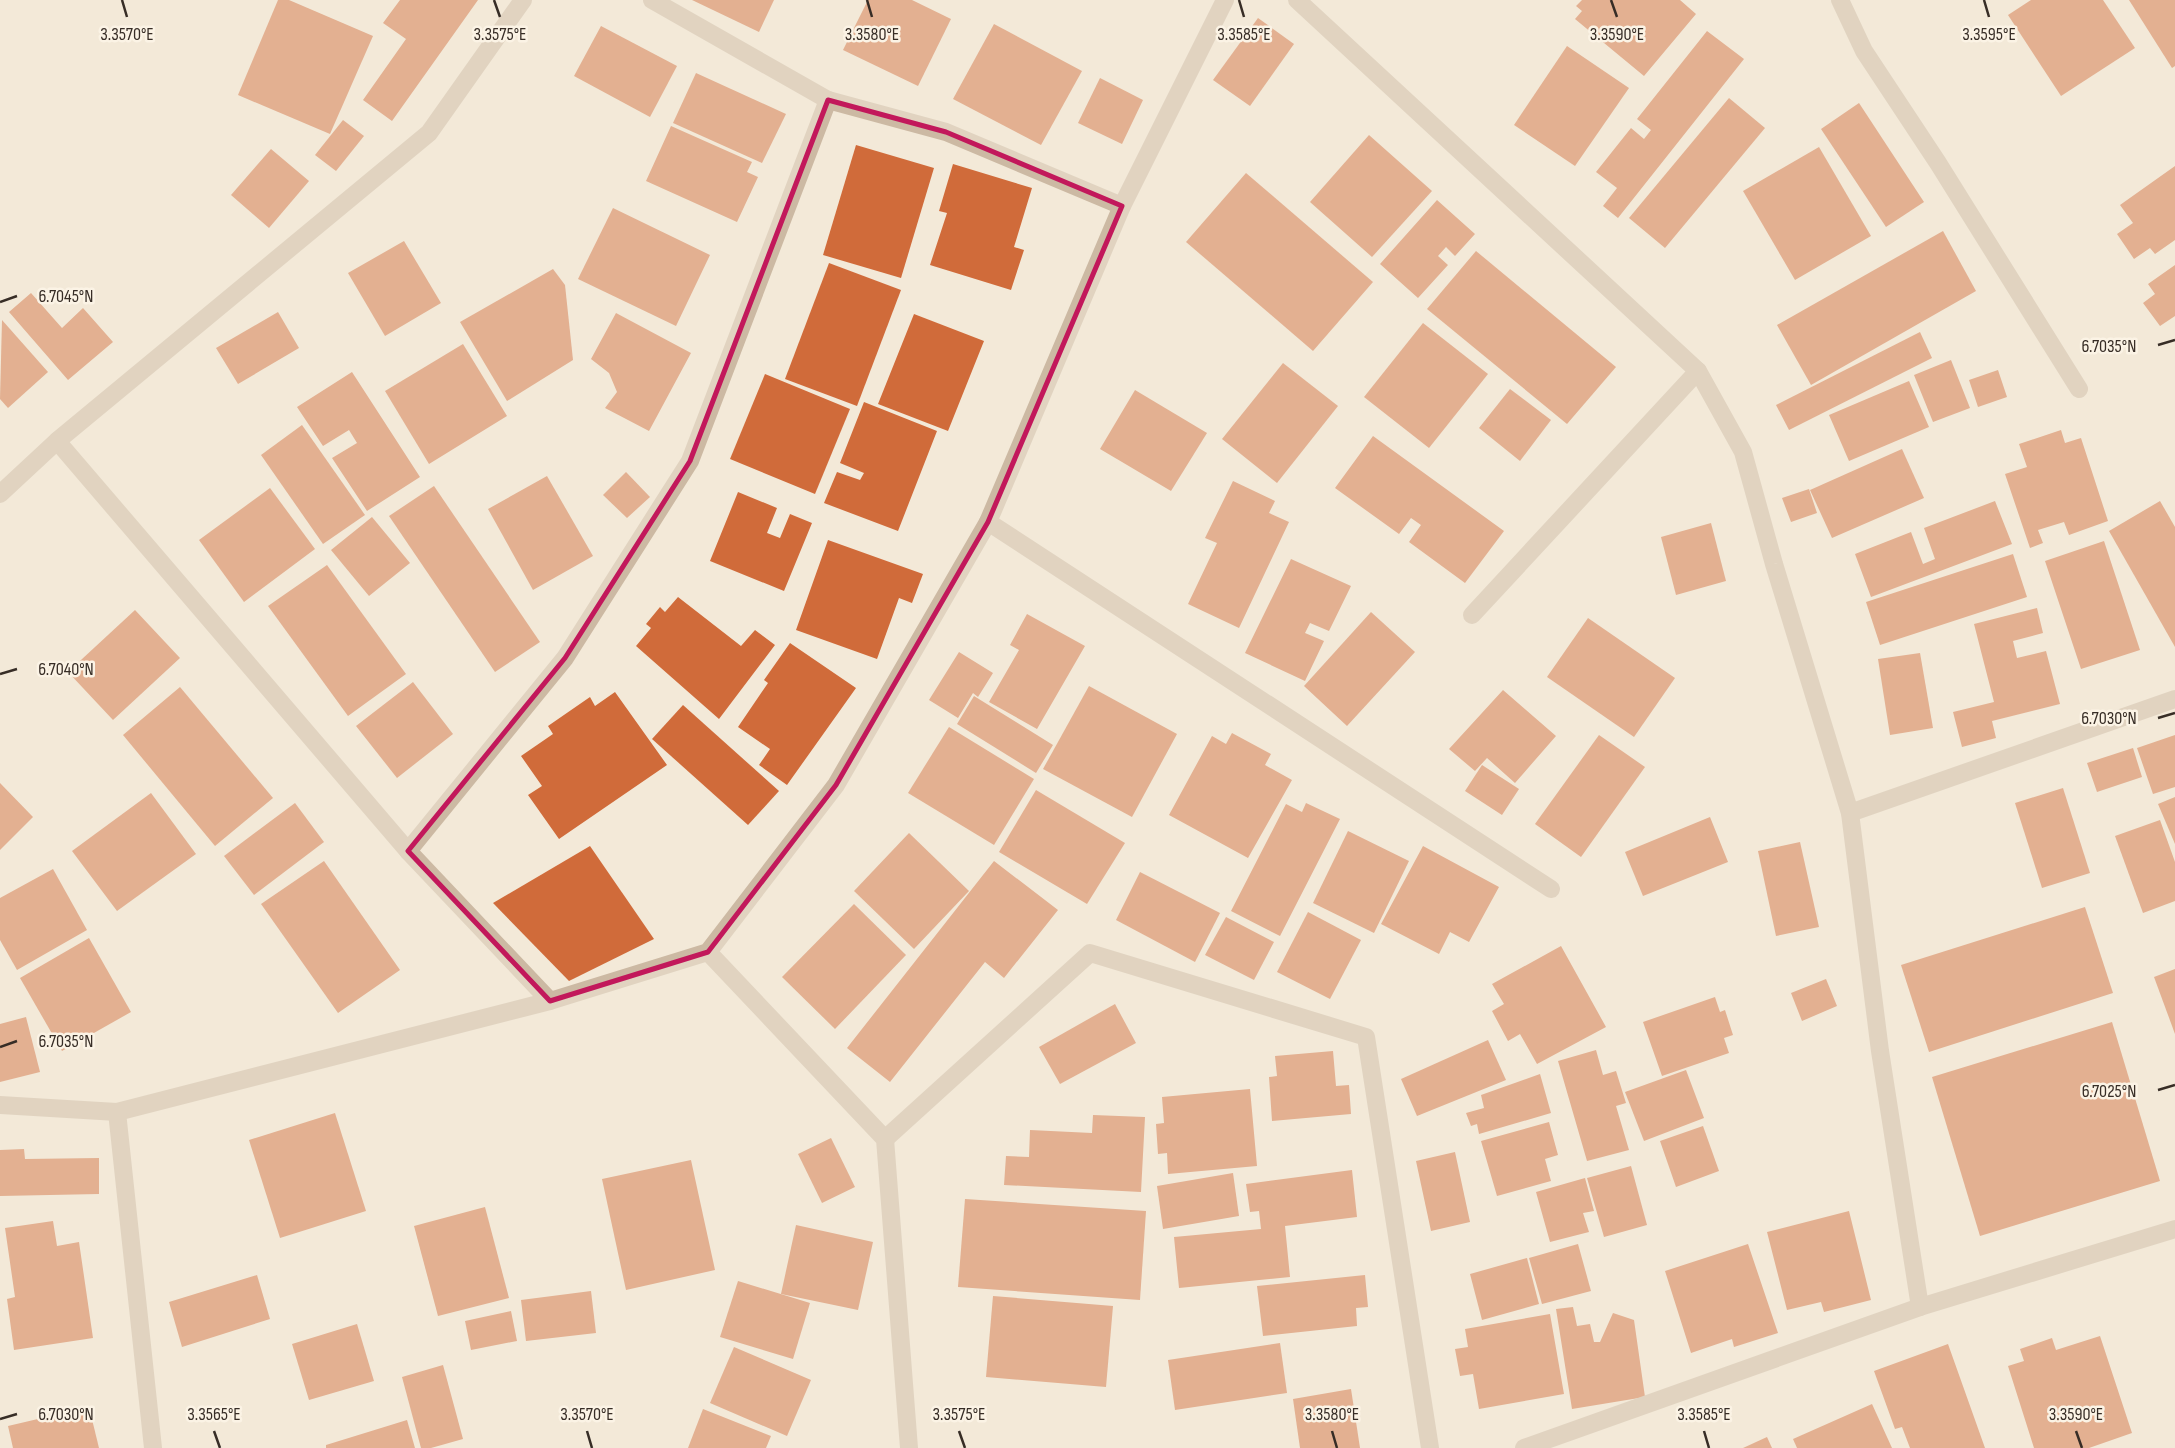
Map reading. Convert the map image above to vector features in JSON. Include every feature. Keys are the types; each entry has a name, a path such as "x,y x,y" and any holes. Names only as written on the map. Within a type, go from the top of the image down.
{"street":[{"path":"0,494 57,441 429,133 523,0"},
{"path":"653,0 828,100 946,132 1122,206"},
{"path":"0,1105 117,1112 550,1001 708,951 836,785 988,522 1122,206 1225,0"},
{"path":"1297,0 1699,371 1743,452 1774,564 1850,813 1880,1051 1920,1307"},
{"path":"1840,0 1864,51 1938,163 2079,389"},
{"path":"408,851 565,658 690,461 828,100"},
{"path":"1472,615 1699,371"},
{"path":"57,441 408,851 550,1001"},
{"path":"988,522 1551,888"},
{"path":"1850,813 2175,699"},
{"path":"708,951 885,1139 909,1448"},
{"path":"885,1139 1090,953 1366,1037 1430,1448"},
{"path":"117,1112 153,1448"},
{"path":"1524,1448 1920,1307 2175,1229"}],"highlighted area":[{"path":"828,100 946,132 1122,206 988,522 836,785 708,952 550,1001 408,851 565,658 690,461"}],"building":[{"path":"278,0 289,0 373,36 330,134 238,95"},
{"path":"400,0 478,0 392,121 363,100 406,39 383,23"},
{"path":"692,0 774,0 759,32"},
{"path":"868,0 912,0 951,19 918,86 843,50"},
{"path":"1582,0 1680,0 1696,14 1644,76 1575,19 1582,11 1576,6"},
{"path":"2031,0 2103,0 2135,48 2061,96 2008,15"},
{"path":"2129,0 2175,0 2175,66 2172,68"},
{"path":"1258,18 1294,44 1250,106 1213,80"},
{"path":"994,24 1082,71 1041,145 953,99"},
{"path":"601,26 677,66 650,117 574,76"},
{"path":"1707,31 1744,59 1618,218 1603,206 1617,188 1596,172 1631,128 1644,139 1651,130 1637,119"},
{"path":"1567,46 1629,88 1575,166 1514,125"},
{"path":"696,73 786,114 762,163 673,123"},
{"path":"1100,78 1143,100 1122,144 1078,123"},
{"path":"1729,98 1765,128 1665,248 1629,218"},
{"path":"1859,103 1924,202 1886,227 1821,129"},
{"path":"343,120 364,136 336,171 315,155"},
{"path":"671,126 752,162 747,172 758,177 737,222 646,181"},
{"path":"1369,135 1432,191 1372,257 1310,202"},
{"path":"856,145 934,168 901,278 823,255"},
{"path":"1819,147 1871,236 1795,280 1743,191"},
{"path":"271,149 309,181 269,228 231,195"},
{"path":"953,164 1032,188 1014,247 1024,250 1011,290 930,265 947,213 939,211"},
{"path":"2175,166 2175,240 2155,254 2150,248 2134,259 2117,234 2133,223 2120,205"},
{"path":"1246,173 1373,282 1313,351 1186,242"},
{"path":"1437,200 1475,234 1455,256 1446,247 1438,256 1448,265 1418,298 1380,264"},
{"path":"613,208 710,255 676,326 578,279"},
{"path":"1943,231 1976,291 1811,385 1777,325"},
{"path":"404,241 441,303 385,336 348,273"},
{"path":"1476,251 1616,367 1567,424 1427,309"},
{"path":"829,263 901,290 857,406 785,379"},
{"path":"2175,265 2175,316 2160,326 2143,303 2155,294 2148,284"},
{"path":"553,269 565,285 573,360 507,401 460,322"},
{"path":"31,293 62,328 83,308 113,342 68,380 9,312"},
{"path":"278,312 299,348 238,384 216,348"},
{"path":"616,313 691,353 649,431 605,408 617,392 609,373 591,359"},
{"path":"914,314 984,341 948,431 878,404"},
{"path":"2,320 48,372 8,408 0,399"},
{"path":"1423,323 1488,374 1429,448 1364,397"},
{"path":"1920,332 1932,358 1789,430 1776,405"},
{"path":"463,344 507,416 429,464 385,391"},
{"path":"1951,360 1970,408 1933,422 1914,375"},
{"path":"1283,363 1338,406 1277,483 1222,439"},
{"path":"1998,370 2007,397 1978,407 1969,380"},
{"path":"352,372 420,477 367,511 332,458 357,443 349,430 323,446 297,407"},
{"path":"765,374 850,409 815,494 730,459"},
{"path":"1909,381 1929,427 1849,461 1829,415"},
{"path":"1510,389 1551,420 1520,461 1479,428"},
{"path":"1135,390 1207,433 1171,491 1100,449"},
{"path":"864,402 937,431 898,531 824,503 837,472 860,480 864,473 840,463"},
{"path":"302,425 365,515 323,544 261,455"},
{"path":"2061,430 2065,443 2081,438 2108,521 2069,535 2064,522 2038,530 2043,543 2030,548 2005,474 2027,467 2019,444"},
{"path":"1373,436 1504,531 1465,583 1409,542 1421,525 1411,518 1399,534 1335,488"},
{"path":"1902,449 1924,498 1832,538 1810,490"},
{"path":"626,472 650,497 627,518 603,495"},
{"path":"547,476 593,556 533,590 488,509"},
{"path":"1233,481 1275,501 1269,513 1289,522 1239,628 1188,604 1217,543 1205,538"},
{"path":"434,486 540,642 495,672 389,516"},
{"path":"270,488 315,549 244,602 199,540"},
{"path":"1809,489 1817,513 1791,522 1782,498"},
{"path":"738,492 777,508 767,533 780,538 790,514 812,523 784,591 710,561"},
{"path":"1995,501 2012,544 1871,597 1855,554 1911,532 1923,564 1935,559 1924,528"},
{"path":"2160,501 2175,527 2175,647 2109,531"},
{"path":"372,517 410,563 369,596 331,550"},
{"path":"1711,523 1726,581 1676,595 1661,537"},
{"path":"828,540 923,574 912,603 899,598 877,659 796,630"},
{"path":"2104,541 2140,650 2081,669 2045,561"},
{"path":"2013,554 2027,597 1880,645 1866,602"},
{"path":"1291,559 1351,586 1329,631 1310,623 1305,633 1324,641 1305,681 1245,653"},
{"path":"327,565 406,674 348,716 268,606"},
{"path":"678,597 741,646 755,630 775,645 719,719 636,646 651,628 646,624 660,607 665,612"},
{"path":"2037,608 2043,633 2013,641 2017,658 2046,651 2060,704 1992,721 1996,738 1962,747 1953,712 1994,702 1974,624"},
{"path":"135,610 180,658 113,720 68,672"},
{"path":"1371,612 1415,652 1347,726 1304,686"},
{"path":"1027,614 1085,646 1037,729 989,702 1019,650 1010,645"},
{"path":"1588,618 1675,678 1634,737 1547,677"},
{"path":"790,643 856,688 787,785 759,765 770,749 738,727 768,683 764,680"},
{"path":"959,652 993,673 978,697 973,693 958,718 929,700"},
{"path":"1920,653 1933,728 1890,735 1878,659"},
{"path":"413,682 453,734 397,778 356,726"},
{"path":"1089,686 1177,734 1132,817 1043,769"},
{"path":"180,687 273,798 215,846 123,735"},
{"path":"1503,690 1556,736 1515,783 1487,758 1475,771 1449,749"},
{"path":"615,692 667,765 559,839 528,795 542,786 521,756 553,734 548,726 590,697 595,706"},
{"path":"974,696 1053,745 1036,773 957,724"},
{"path":"683,705 779,791 748,825 652,739"},
{"path":"949,727 1034,779 994,845 908,793"},
{"path":"1232,733 1271,754 1265,765 1292,780 1248,858 1169,815 1212,736 1226,744"},
{"path":"1599,735 1645,767 1581,857 1535,824"},
{"path":"2175,735 2175,787 2153,794 2137,748"},
{"path":"2133,748 2142,777 2097,792 2087,763"},
{"path":"1482,765 1519,789 1502,815 1465,791"},
{"path":"0,783 33,817 0,850"},
{"path":"2063,788 2090,873 2042,888 2015,803"},
{"path":"1036,790 1125,843 1087,904 999,852"},
{"path":"151,793 196,854 117,911 72,851"},
{"path":"2175,797 2175,844 2158,804"},
{"path":"295,803 324,842 254,895 224,856"},
{"path":"1306,803 1340,819 1280,936 1231,911 1286,804 1302,812"},
{"path":"1710,817 1728,862 1643,896 1625,852"},
{"path":"2160,820 2175,862 2175,901 2143,913 2115,836"},
{"path":"1348,831 1409,861 1374,933 1313,903"},
{"path":"909,833 969,891 914,949 854,891"},
{"path":"1800,842 1819,927 1776,936 1758,851"},
{"path":"590,846 654,939 569,981 493,903"},
{"path":"1423,846 1499,887 1469,942 1450,932 1439,954 1381,924"},
{"path":"324,861 400,970 338,1013 261,904"},
{"path":"994,861 1058,910 1004,978 985,962 890,1082 847,1048"},
{"path":"53,869 87,930 17,970 0,940 0,898"},
{"path":"1140,872 1220,913 1195,962 1116,920"},
{"path":"854,904 906,955 835,1029 782,977"},
{"path":"2085,907 2113,993 1929,1052 1901,965"},
{"path":"1308,912 1361,940 1330,999 1277,972"},
{"path":"1226,917 1274,942 1254,980 1205,955"},
{"path":"89,938 131,1012 62,1051 20,978"},
{"path":"1561,946 1606,1027 1537,1064 1520,1034 1508,1041 1492,1011 1504,1004 1492,984"},
{"path":"2175,969 2175,1034 2154,977"},
{"path":"1826,979 1837,1006 1802,1021 1791,993"},
{"path":"1715,997 1720,1012 1725,1010 1733,1035 1724,1038 1729,1053 1662,1076 1643,1022"},
{"path":"1115,1004 1136,1043 1060,1084 1039,1047"},
{"path":"26,1017 40,1072 0,1082 0,1024"},
{"path":"2112,1022 2160,1181 1980,1236 1932,1077"},
{"path":"1488,1040 1506,1080 1417,1116 1401,1079"},
{"path":"1596,1050 1603,1075 1616,1071 1626,1103 1616,1106 1629,1150 1587,1161 1558,1061"},
{"path":"1333,1051 1336,1086 1349,1085 1351,1114 1272,1121 1269,1077 1277,1076 1275,1056"},
{"path":"1686,1070 1704,1118 1644,1141 1625,1092"},
{"path":"1540,1074 1551,1113 1479,1134 1477,1124 1471,1126 1466,1113 1484,1108 1481,1095"},
{"path":"1250,1089 1257,1166 1168,1174 1167,1153 1158,1154 1156,1124 1164,1123 1162,1097"},
{"path":"335,1113 366,1211 280,1238 249,1140"},
{"path":"1093,1115 1145,1117 1141,1192 1004,1185 1006,1156 1029,1157 1030,1130 1092,1133"},
{"path":"1549,1122 1558,1155 1545,1159 1551,1181 1497,1196 1481,1141"},
{"path":"1703,1126 1719,1171 1676,1187 1660,1141"},
{"path":"831,1138 855,1187 822,1203 798,1154"},
{"path":"24,1149 25,1159 99,1158 99,1194 0,1196 0,1150"},
{"path":"1455,1152 1470,1222 1431,1231 1416,1161"},
{"path":"691,1160 715,1270 626,1290 602,1179"},
{"path":"1631,1166 1647,1225 1604,1237 1587,1178"},
{"path":"1352,1170 1357,1217 1285,1226 1290,1277 1179,1288 1174,1237 1261,1229 1259,1211 1250,1212 1246,1184"},
{"path":"1233,1173 1239,1216 1163,1229 1157,1186"},
{"path":"1585,1178 1594,1211 1583,1213 1589,1232 1550,1242 1536,1192"},
{"path":"965,1199 1146,1211 1140,1300 958,1287"},
{"path":"485,1207 509,1298 438,1316 414,1226"},
{"path":"1849,1211 1871,1300 1824,1312 1821,1302 1787,1310 1767,1232"},
{"path":"53,1221 57,1246 79,1242 93,1338 14,1350 7,1299 15,1297 5,1228"},
{"path":"796,1225 873,1242 858,1310 781,1294"},
{"path":"1578,1244 1591,1291 1542,1304 1529,1258"},
{"path":"1748,1244 1778,1333 1734,1347 1732,1339 1691,1353 1665,1271"},
{"path":"1527,1258 1539,1304 1482,1320 1470,1274"},
{"path":"257,1275 270,1319 182,1347 169,1302"},
{"path":"1365,1275 1368,1307 1356,1308 1357,1326 1263,1336 1257,1286"},
{"path":"738,1281 810,1303 793,1359 720,1337"},
{"path":"591,1291 596,1333 526,1341 521,1300"},
{"path":"993,1296 1113,1306 1106,1387 986,1377"},
{"path":"1573,1307 1577,1326 1590,1324 1594,1342 1600,1342 1613,1313 1634,1320 1645,1397 1572,1409 1556,1309"},
{"path":"511,1311 517,1341 471,1350 465,1321"},
{"path":"1550,1314 1564,1394 1479,1409 1473,1374 1460,1376 1455,1349 1468,1347 1465,1329"},
{"path":"357,1324 374,1381 309,1400 292,1344"},
{"path":"2100,1336 2132,1433 2089,1448 2034,1448 2008,1366 2024,1361 2020,1349 2052,1338 2056,1350"},
{"path":"1280,1343 1287,1393 1175,1410 1168,1360"},
{"path":"1948,1344 1985,1448 1910,1448 1902,1427 1895,1429 1874,1371"},
{"path":"734,1347 811,1380 787,1436 710,1403"},
{"path":"443,1365 463,1439 421,1448 402,1377"},
{"path":"1351,1389 1360,1448 1300,1448 1293,1399"},
{"path":"1872,1404 1892,1448 1797,1448 1793,1439"},
{"path":"89,1407 99,1448 13,1448 8,1426"},
{"path":"703,1409 771,1436 766,1448 688,1448"},
{"path":"407,1420 415,1448 326,1448 326,1445"},
{"path":"1767,1437 1772,1448 1743,1448"}]}
